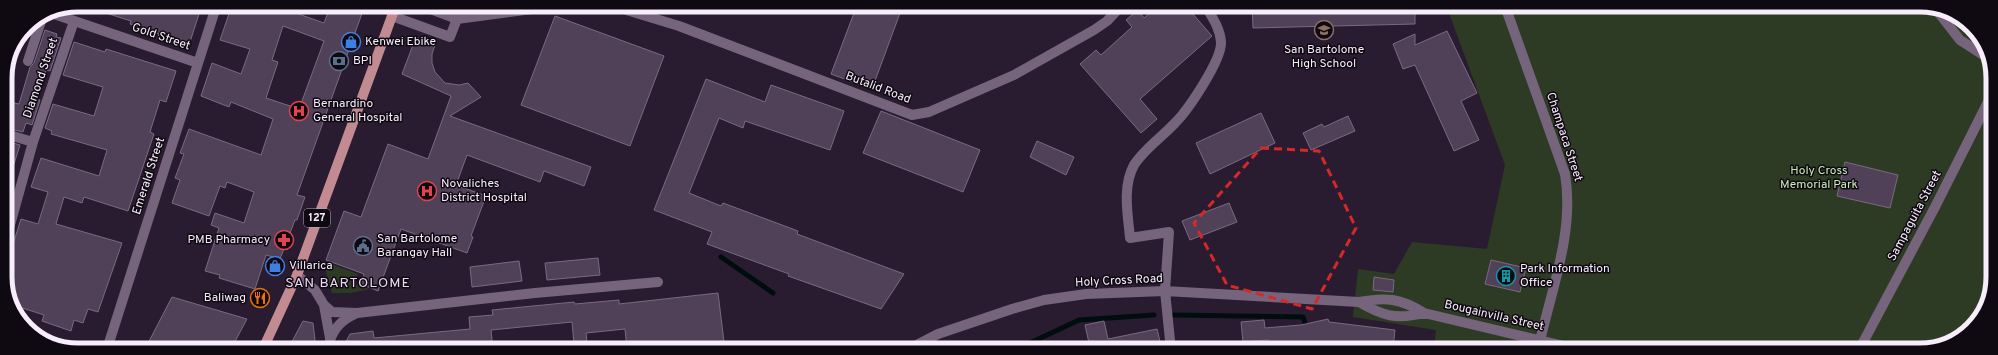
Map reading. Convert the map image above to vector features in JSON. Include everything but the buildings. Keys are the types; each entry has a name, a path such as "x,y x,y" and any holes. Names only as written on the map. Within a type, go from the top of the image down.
{"main road":[{"name":"127","path":"266,343 298,275 393,12"}],"street":[{"name":"Emerald Street","path":"109,343 214,12"},
{"path":"438,12 457,19 510,12"},
{"name":"Butalid Road","path":"633,12 679,26 912,115 929,112 1014,75 1094,30 1107,21 1115,12"},
{"path":"1170,343 1165,291 1168,232 1130,238 1127,196 1129,180 1134,165 1187,109 1196,96 1220,49 1221,44 1218,28 1209,12"},
{"name":"Champaca Street","path":"1507,12 1564,174 1568,191 1565,236 1539,343"},
{"name":"Gold Street","path":"58,15 198,63"},
{"path":"392,16 450,37 457,19"},
{"path":"1941,16 1960,40 1981,54"},
{"name":"Diamond Street","path":"12,218 33,142 74,21"},
{"path":"28,61 40,24"},
{"name":"Sampaguita Street","path":"1863,343 1935,207 1986,106"},
{"path":"12,136 33,142"},
{"path":"298,275 315,290 324,305 332,312 357,313 528,294 658,282"},
{"name":"Holy Cross Road","path":"920,343 938,334 1044,300 1086,294 1165,291 1341,301"},
{"name":"Bougainvilla Street","path":"1341,301 1359,302 1380,298 1408,303 1424,313 1532,343"},
{"name":"Bougainvilla Street","path":"1359,302 1378,313 1405,318 1424,313"},
{"path":"324,305 331,343"},
{"path":"331,343 334,329 345,318 357,313"}],"highlighted area":[{"path":"1261,148 1319,151 1356,228 1312,309 1227,285 1194,223"}],"green space":[{"name":"Holy Cross Memorial Park","path":"1449,12 1920,12 1937,14 1957,23 1970,35 1981,53 1985,65 1986,277 1982,298 1977,310 1963,327 1945,338 1933,342 1920,343 1435,343 1436,330 1353,317 1358,269 1394,274 1412,242 1487,249 1505,165"},
{"path":"323,261 358,274 355,284 369,289 351,293 332,293"}],"waterway":[{"path":"721,257 773,293"},
{"path":"1030,343 1079,320 1154,315"},
{"path":"1173,315 1303,317 1307,329"}],"place":[{"name":"San Bartolome High School","path":"1324,30"},
{"name":"Kenwei Ebike","path":"351,42"},
{"name":"BPI","path":"339,61"},
{"name":"Bernardino General Hospital","path":"299,111"},
{"name":"Novaliches District Hospital","path":"427,191"},
{"name":"PMB Pharmacy","path":"284,240"},
{"name":"San Bartolome Barangay Hall","path":"363,246"},
{"name":"Villarica","path":"275,266"},
{"name":"Park Information Office","path":"1506,276"},
{"name":"Baliwag","path":"260,298"}],"district":[{"name":"SAN BARTOLOME","path":"348,283"}]}
